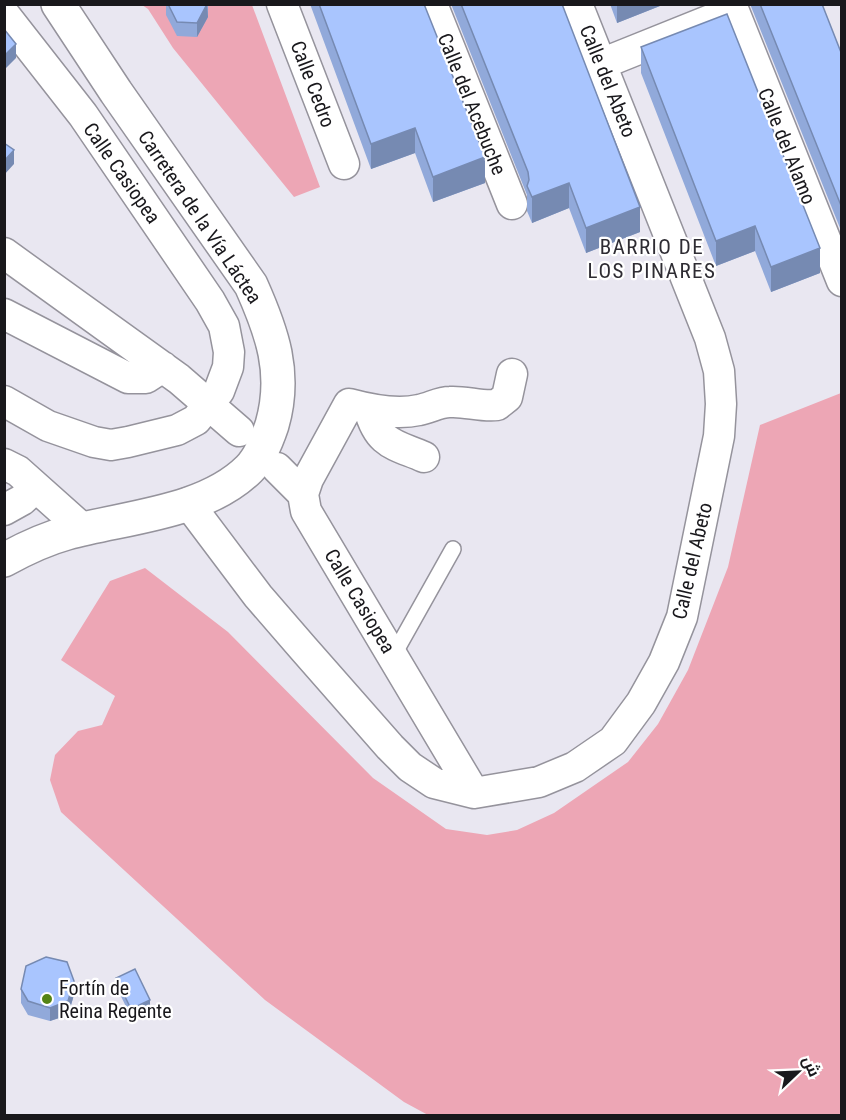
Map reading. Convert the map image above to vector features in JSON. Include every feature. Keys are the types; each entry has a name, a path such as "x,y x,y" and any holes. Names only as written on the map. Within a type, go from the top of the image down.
{"street":[{"name":"Carretera de la Vía Láctea","path":"4,560 28,547 64,533 166,511 225,488 250,468 267,442 276,408 279,381 275,348 267,319 251,285 116,92 58,4"},
{"name":"Calle Cedro","path":"282,4 344,164"},
{"name":"Calle del Acebuche","path":"432,4 512,204"},
{"name":"Calle del Abeto","path":"188,503 258,596 390,747 410,767 434,783 474,793 539,782 575,767 613,741 641,703 664,662 682,617 719,436 721,404 719,371 710,338 577,4"},
{"path":"601,64 732,8"},
{"name":"Calle del Alamo","path":"732,8 842,281"},
{"name":"Calle Casiopea","path":"4,14 83,115 210,301 224,326 230,352 228,367 214,397"},
{"path":"83,115 116,92"},
{"path":"7,261 193,390 214,397 239,431"},
{"path":"4,314 128,378 146,378 163,368"},
{"path":"359,406 404,412 453,402 496,405 507,397 512,374"},
{"path":"4,401 48,426 94,442 111,445 177,430 196,420 214,397"},
{"path":"359,406 378,433 387,441 424,457"},
{"path":"277,468 303,494 308,479 359,406"},
{"path":"4,464 18,471 83,529"},
{"path":"4,510 22,500 36,487"},
{"name":"Calle Casiopea","path":"303,494 306,511 474,793"}],"lane":[{"path":"393,656 453,549"}],"shaded area":[{"path":"142,5 252,5 320,187 294,197 173,48 148,9"},
{"path":"841,393 841,1115 428,1115 404,1102 265,1000 61,812 50,780 55,755 78,731 102,725 115,696 61,660 110,581 145,568 228,632 373,778 446,829 487,835 517,830 554,813 628,762 658,724 688,670 728,567 760,425"}],"building":[{"path":"168,4 207,4 197,23 177,22"},
{"path":"319,4 424,4 485,157 433,177 415,128 371,144"},
{"path":"461,4 562,4 640,207 586,228 569,183 532,197 527,186 528,172"},
{"path":"760,4 822,4 842,55 842,208"},
{"path":"727,14 820,248 771,267 755,226 716,241 641,47"},
{"path":"4,29 16,44 4,56"},
{"path":"4,143 14,150 4,161"},
{"name":"Fortín de Reina Regente","path":"46,957 67,962 74,981 68,1001 50,1008 28,1001 21,989 26,966"},
{"path":"135,969 150,1000 131,1009 116,978"}],"place":[{"name":"Fortín de Reina Regente","path":"47,999"}],"district":[{"name":"BARRIO DE LOS PINARES","path":"652,259"}]}
